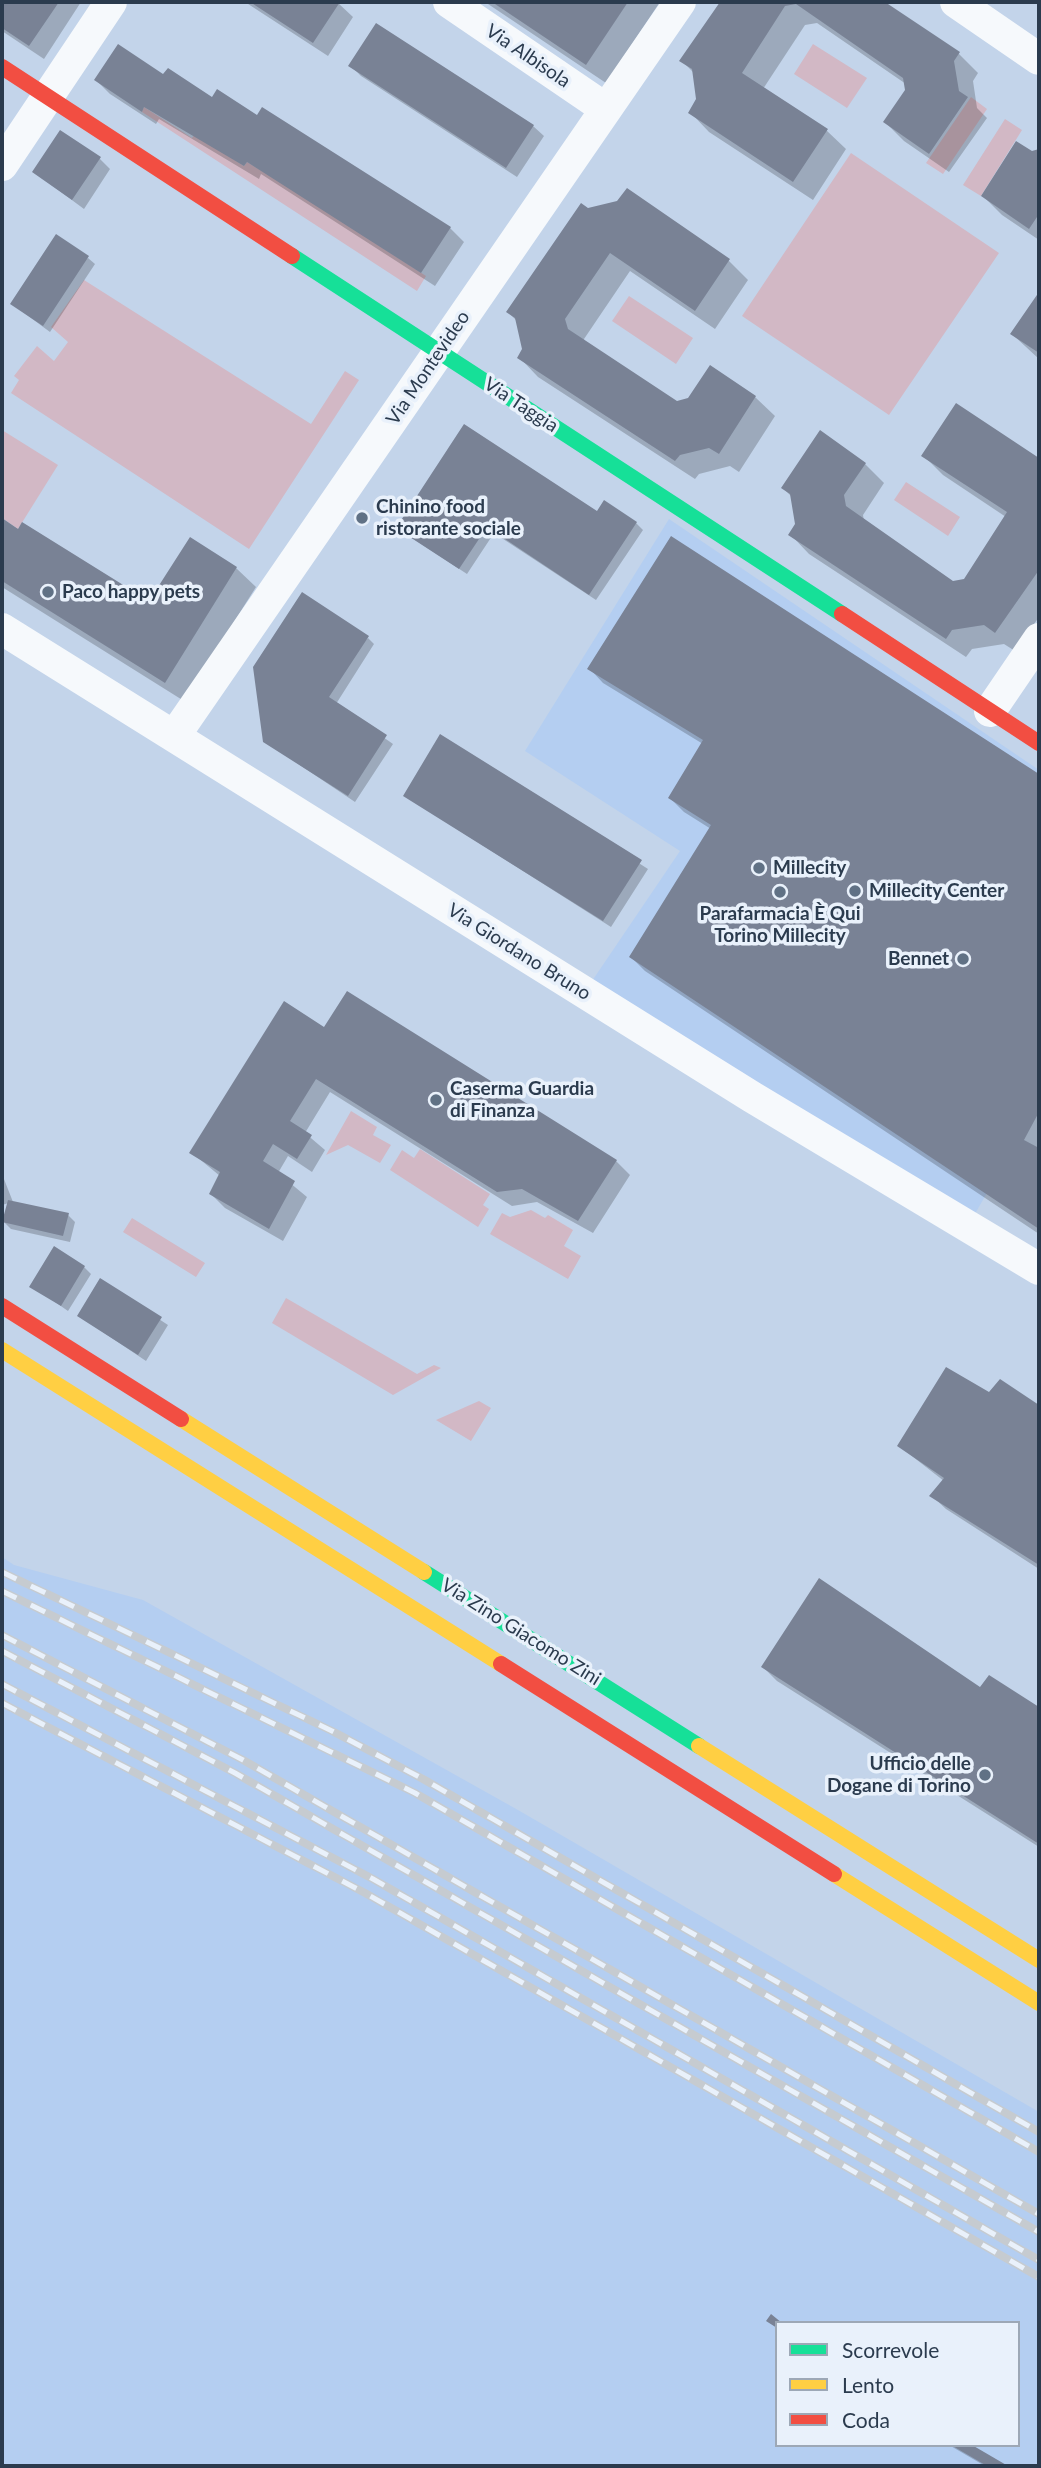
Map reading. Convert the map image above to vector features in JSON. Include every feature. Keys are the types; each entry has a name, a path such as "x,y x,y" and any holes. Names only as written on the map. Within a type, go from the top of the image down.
{"street":[{"path":"2,165 111,2"},
{"name":"Via Albisola","path":"449,2 606,109"},
{"name":"Via Montevideo","path":"175,735 680,2"},
{"path":"956,2 1039,59"},
{"name":"Via Taggia","path":"2,67 1039,743"},
{"name":"Via Giordano Bruno","path":"2,629 752,1097 1039,1269"},
{"path":"990,711 1039,639"},
{"name":"Via Zino Giacomo Zini","path":"2,1306 1039,1960"},
{"name":"Via Zino Giacomo Zini","path":"2,1350 1039,2003"}],"shaded area":[{"path":"813,44 867,78 847,108 794,74"},
{"path":"971,97 987,109 943,174 926,163"},
{"path":"144,107 192,138 195,134 244,166 247,162 291,188 426,276 417,291 142,112"},
{"path":"1005,119 1022,130 981,196 963,185"},
{"path":"851,153 999,253 889,415 742,316"},
{"path":"84,280 311,424 345,371 359,380 249,549 11,393 19,380 14,376 37,346 54,361 68,342 51,327"},
{"path":"629,296 693,338 676,364 612,321"},
{"path":"2,430 58,465 18,529 2,518"},
{"path":"906,482 960,517 948,536 894,500"},
{"name":"Millecity Center","path":"669,519 1039,770 1039,1102 968,1226 590,984 680,851 525,751"},
{"path":"351,1111 377,1127 373,1135 391,1145 380,1163 348,1145 326,1155"},
{"path":"420,1149 490,1194 483,1205 489,1209 478,1227 390,1170 402,1150 414,1158"},
{"path":"531,1210 545,1218 548,1215 573,1230 564,1246 581,1256 568,1279 490,1234 502,1213 510,1217"},
{"path":"132,1218 205,1263 196,1277 123,1232"},
{"path":"286,1298 417,1374 434,1365 441,1368 393,1395 272,1323"},
{"path":"479,1401 491,1408 471,1441 436,1420"},
{"path":"2,1557 14,1565 143,1600 518,1810 1039,2112 1039,2466 2,2466"}],"building":[{"path":"2,2 59,2 29,46 2,28"},
{"path":"250,2 340,2 313,43"},
{"path":"492,2 628,2 586,65"},
{"path":"720,2 885,2 960,52 954,61 959,91 968,97 929,154 883,122 905,90 903,78 796,4 785,6 742,73 828,129 793,182 688,113 696,99 692,69 679,61"},
{"path":"376,23 534,125 506,168 348,66"},
{"path":"118,44 163,74 168,68 212,97 217,89 257,115 262,107 451,227 421,273 247,162 244,166 144,107 142,112 94,80"},
{"path":"60,130 101,157 72,200 32,172"},
{"path":"1016,141 1032,151 1039,149 1039,214 1029,229 981,196"},
{"path":"627,188 730,259 695,311 610,253 565,319 568,329 677,401 688,398 710,365 756,396 719,454 709,448 680,455 675,461 517,358 522,349 515,318 506,312 581,203 588,208 617,201"},
{"path":"56,234 89,256 43,326 10,304"},
{"path":"1039,292 1039,353 1010,334"},
{"path":"956,403 1039,458 1039,570 995,633 984,625 952,630 946,639 788,535 795,524 790,494 781,488 820,430 866,463 844,495 846,506 953,581 964,579 1007,512 921,456"},
{"path":"464,424 597,511 604,500 637,522 589,595 487,527 459,569 396,528"},
{"path":"2,518 18,529 22,522 149,601 190,537 237,567 165,683 2,581"},
{"name":"Millecity","path":"671,536 1039,774 1039,1112 1024,1140 1039,1148 1039,1229 629,957 711,825 668,798 703,740 587,669"},
{"path":"302,592 369,636 329,697 387,735 348,796 263,742 253,667"},
{"path":"440,734 642,860 603,921 403,796"},
{"name":"Caserma Guardia di Finanza","path":"347,991 617,1160 578,1221 522,1189 497,1192 316,1079 290,1121 312,1135 297,1159 273,1144 263,1161 295,1181 269,1229 209,1194 220,1172 189,1153 284,1001 324,1027"},
{"path":"8,1200 69,1213 63,1236 2,1222"},
{"path":"54,1246 85,1266 61,1306 29,1287"},
{"path":"100,1278 162,1317 138,1355 77,1316"},
{"path":"946,1367 989,1392 1000,1379 1039,1405 1039,1565 929,1496 944,1478 897,1446"},
{"name":"Ufficio delle Dogane di Torino","path":"819,1578 980,1687 989,1675 1039,1707 1039,1844 761,1667"},
{"path":"771,2314 780,2321 775,2321 775,2327 766,2321"},
{"path":"954,2447 975,2447 1008,2466 987,2466"}],"railway":[{"path":"2,1572 332,1731 423,1779 1039,2132"},
{"path":"2,1591 415,1793 1039,2152"},
{"path":"2,1635 243,1760 1039,2214"},
{"path":"2,1651 235,1773 1039,2232"},
{"path":"2,1684 373,1879 1039,2260"},
{"path":"2,1703 365,1893 1039,2277"}],"traffic: fast":[{"path":"292,256 842,614"},
{"path":"424,1572 699,1746"}],"traffic: slow":[{"path":"2,1350 501,1664"},
{"path":"181,1419 424,1572"},
{"path":"699,1746 1039,1960"},
{"path":"834,1874 1039,2003"}],"traffic: jam":[{"path":"2,67 292,256"},
{"path":"842,614 1039,743"},
{"path":"2,1306 181,1419"},
{"path":"501,1664 834,1874"}],"place":[{"name":"Chinino food ristorante sociale","path":"362,518"},
{"name":"Paco happy pets","path":"48,592"},
{"name":"Millecity","path":"759,868"},
{"name":"Millecity Center","path":"855,891"},
{"name":"Parafarmacia È Qui Torino Millecity","path":"780,892"},
{"name":"Bennet","path":"963,959"},
{"name":"Caserma Guardia di Finanza","path":"436,1100"},
{"name":"Ufficio delle Dogane di Torino","path":"985,1775"}]}
